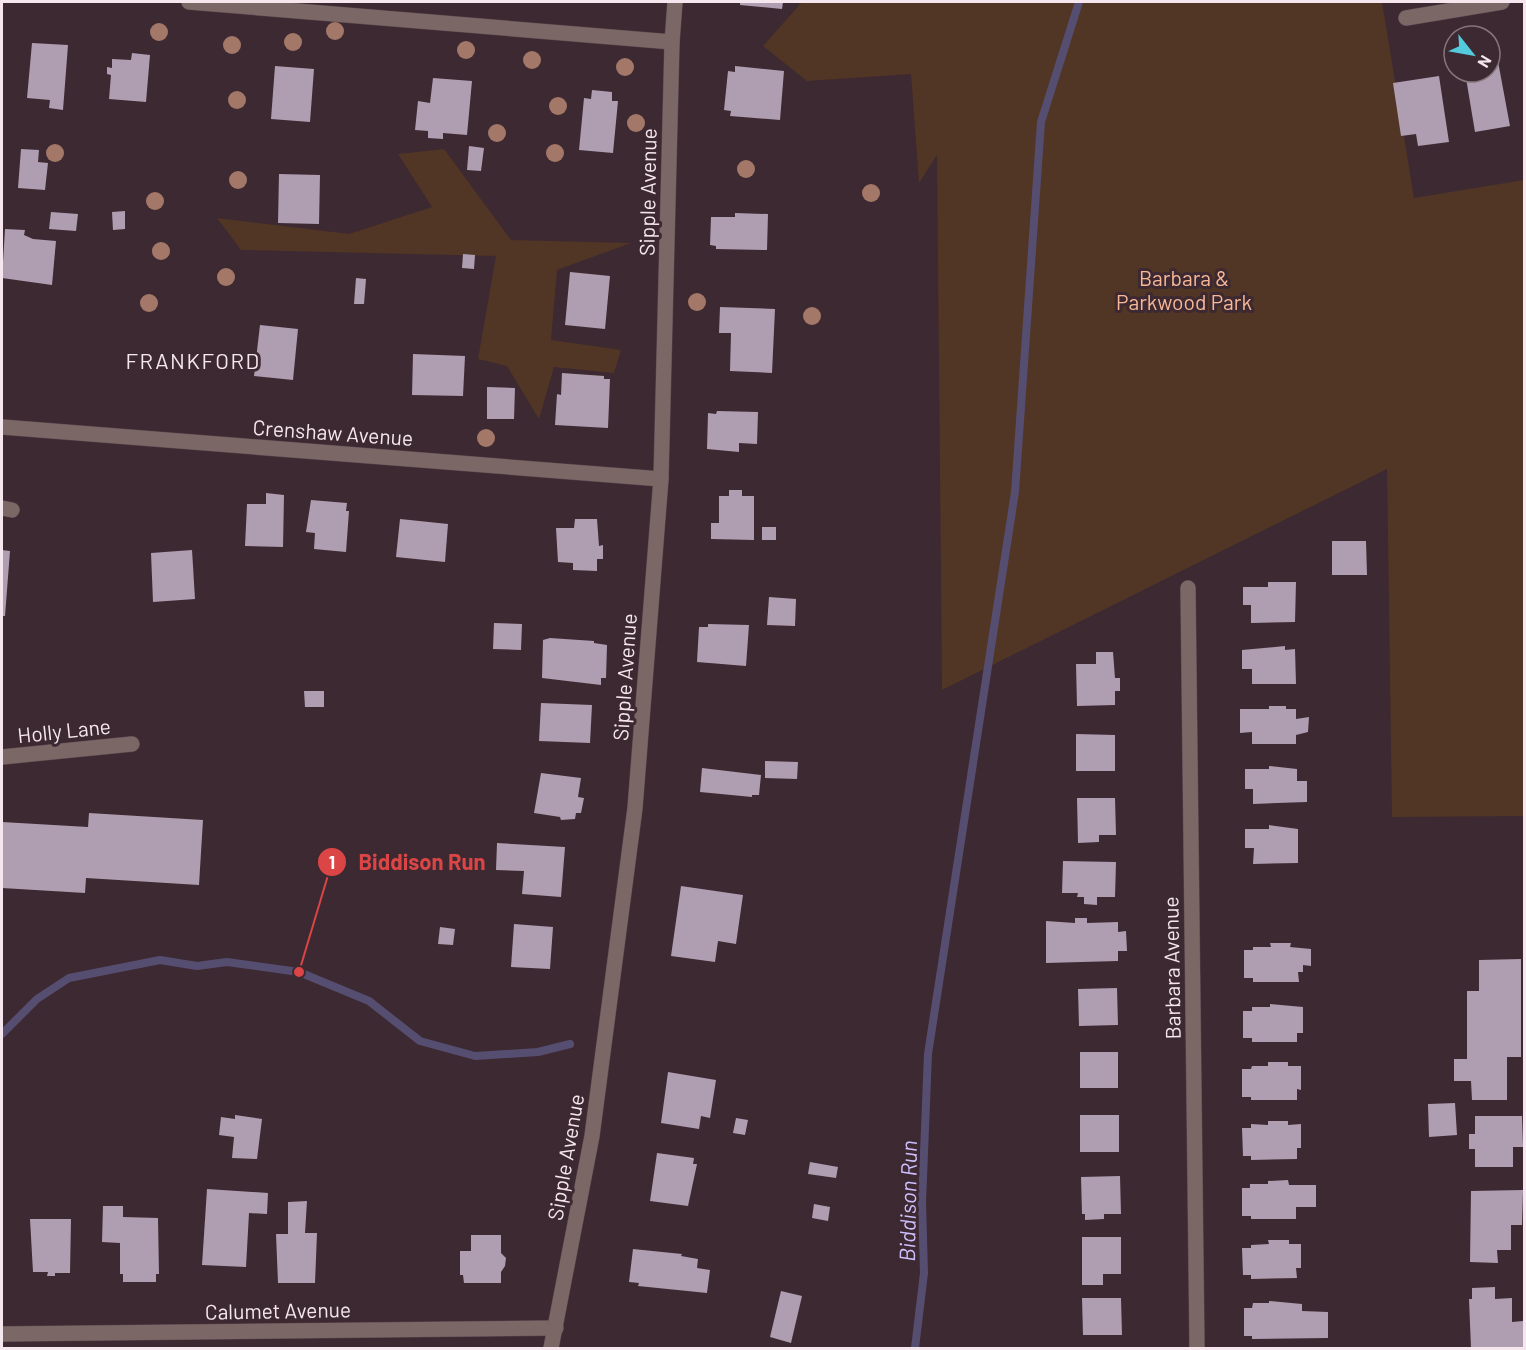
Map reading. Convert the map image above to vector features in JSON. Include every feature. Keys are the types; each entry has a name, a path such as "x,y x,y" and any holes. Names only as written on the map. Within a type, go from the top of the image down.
{"street":[{"path":"189,2 672,42"},
{"name":"Sipple Avenue","path":"551,1348 592,1136 635,808 661,478 672,42 675,2"},
{"path":"1406,18 1502,2"},
{"name":"Crenshaw Avenue","path":"2,427 661,478"},
{"name":"Barbara Avenue","path":"1188,588 1197,1348"},
{"name":"Holly Lane","path":"2,758 132,744"},
{"name":"Calumet Avenue","path":"2,1334 556,1328"}],"green space":[{"name":"Barbara & Parkwood Park","path":"802,2 1382,2 1414,198 1524,180 1524,816 1392,817 1387,469 942,690 937,155 919,183 911,74 807,81 763,46"},
{"path":"444,149 511,240 631,243 557,270 551,340 621,350 614,373 554,367 539,419 507,366 478,359 496,256 241,250 217,218 349,234 432,207 398,154"}],"building":[{"path":"740,2 783,2 782,9 740,5"},
{"path":"32,43 68,45 63,110 49,108 50,100 27,98"},
{"path":"132,53 150,55 146,102 109,99 111,75 107,74 107,67 112,68 112,59 131,60"},
{"path":"275,66 314,69 310,122 271,119"},
{"path":"735,66 784,71 780,120 730,116 731,111 724,110 728,71 735,72"},
{"path":"1439,76 1449,142 1418,146 1416,134 1401,136 1393,83"},
{"path":"433,78 472,81 467,135 443,133 443,139 428,138 428,131 415,130 418,101 430,103"},
{"path":"1502,83 1510,126 1475,132 1467,84"},
{"path":"592,90 612,92 612,101 618,101 613,153 579,150 584,98 591,99"},
{"path":"469,146 484,148 481,171 467,170"},
{"path":"21,149 39,150 38,162 48,163 45,190 18,188"},
{"path":"279,174 320,175 319,224 278,223"},
{"path":"125,211 125,229 113,230 112,212"},
{"path":"51,212 78,214 76,231 49,229"},
{"path":"735,213 768,214 767,250 716,249 716,246 710,245 711,217 735,217"},
{"path":"5,229 25,230 24,235 33,239 56,241 52,285 2,278"},
{"path":"463,254 475,255 474,269 462,268"},
{"path":"570,272 610,276 605,329 565,325"},
{"path":"356,278 366,279 364,304 354,304"},
{"path":"720,307 775,309 772,373 730,371 731,333 719,333"},
{"path":"260,325 298,329 293,380 254,376"},
{"path":"413,354 465,356 463,396 412,395"},
{"path":"562,373 604,376 604,379 610,379 608,428 555,425 557,394 561,395"},
{"path":"487,387 515,388 514,419 487,419"},
{"path":"717,411 758,412 757,444 739,443 739,452 707,449 708,413 716,414"},
{"path":"729,490 742,490 742,496 754,496 754,540 711,539 711,523 719,523 719,496 729,496"},
{"path":"266,493 284,495 283,547 245,546 247,504 266,504"},
{"path":"311,500 347,503 346,511 349,511 346,552 314,549 315,533 306,532"},
{"path":"400,519 448,524 445,562 396,557"},
{"path":"575,519 597,519 599,546 603,545 603,559 597,559 597,571 573,570 573,563 558,562 556,528 574,528"},
{"path":"762,527 776,527 776,540 762,540"},
{"path":"1332,541 1366,541 1367,575 1332,575"},
{"path":"2,550 10,551 5,616 2,616"},
{"path":"192,550 195,599 153,602 151,553"},
{"path":"1268,582 1296,582 1295,622 1251,623 1251,605 1243,605 1243,587 1268,587"},
{"path":"769,597 796,599 795,626 767,625"},
{"path":"494,623 522,624 521,650 493,649"},
{"path":"708,624 749,625 746,666 697,662 699,627 708,627"},
{"path":"550,638 594,641 594,643 607,645 606,678 601,678 601,685 542,678 543,640"},
{"path":"1285,646 1285,650 1295,649 1296,684 1252,684 1252,669 1242,669 1242,650"},
{"path":"1096,652 1113,652 1115,678 1120,678 1120,691 1115,691 1115,705 1077,706 1076,664 1096,664"},
{"path":"304,691 324,691 324,707 305,707"},
{"path":"541,703 592,705 590,743 539,741"},
{"path":"1269,706 1286,706 1286,709 1296,709 1296,719 1309,717 1308,732 1296,735 1296,744 1252,744 1252,732 1240,733 1240,709 1269,709"},
{"path":"1076,734 1115,735 1115,771 1076,771"},
{"path":"765,761 798,762 797,779 765,778"},
{"path":"1269,766 1297,769 1297,781 1307,781 1307,802 1253,804 1253,789 1245,789 1245,769 1269,769"},
{"path":"702,768 761,775 759,795 752,795 752,797 700,792"},
{"path":"541,773 581,778 578,797 584,798 581,813 576,813 575,819 561,820 560,817 534,813"},
{"path":"1077,798 1115,798 1116,835 1099,835 1099,842 1078,843"},
{"path":"89,813 203,820 199,885 86,878 85,893 2,888 2,822 88,827"},
{"path":"1269,825 1298,829 1298,863 1253,864 1254,848 1245,848 1245,829 1269,829"},
{"path":"497,843 565,847 561,897 522,894 524,871 496,870"},
{"path":"1063,861 1116,862 1115,897 1097,897 1097,905 1084,904 1084,897 1077,897 1078,893 1062,893"},
{"path":"681,886 743,895 736,944 718,941 715,962 671,956"},
{"path":"1075,918 1087,918 1087,923 1118,922 1118,932 1126,931 1127,951 1118,951 1118,961 1046,963 1046,921 1075,923"},
{"path":"514,924 553,927 550,969 511,967"},
{"path":"440,927 455,929 453,945 438,944"},
{"path":"1270,943 1291,943 1290,947 1311,949 1311,966 1303,965 1303,972 1298,972 1299,982 1253,982 1253,978 1244,978 1244,950 1253,950 1253,947 1271,947"},
{"path":"1521,959 1521,1057 1507,1057 1507,1100 1472,1100 1471,1081 1454,1081 1454,1059 1467,1059 1467,991 1479,991 1479,960"},
{"path":"1117,988 1118,1025 1079,1026 1078,989"},
{"path":"1270,1004 1303,1007 1303,1033 1297,1033 1297,1042 1252,1042 1252,1038 1243,1038 1243,1011 1252,1011 1252,1007 1270,1007"},
{"path":"1080,1052 1118,1052 1118,1088 1080,1088"},
{"path":"1268,1062 1288,1062 1288,1066 1301,1066 1301,1090 1297,1089 1297,1100 1251,1100 1251,1097 1242,1097 1242,1069 1251,1069 1252,1066 1268,1066"},
{"path":"668,1072 716,1080 710,1118 701,1116 699,1129 661,1123"},
{"path":"1455,1103 1457,1135 1429,1137 1428,1104"},
{"path":"235,1115 262,1119 257,1159 232,1158 234,1137 219,1135 221,1117 235,1119"},
{"path":"1080,1115 1119,1115 1119,1152 1080,1152"},
{"path":"1475,1116 1522,1116 1523,1147 1513,1147 1513,1167 1475,1167 1475,1149 1469,1149 1469,1134 1475,1134"},
{"path":"736,1118 748,1120 745,1135 733,1133"},
{"path":"1268,1121 1288,1121 1288,1125 1301,1124 1301,1148 1297,1148 1297,1159 1251,1160 1251,1156 1243,1156 1242,1128 1251,1128 1251,1124 1268,1125"},
{"path":"657,1153 694,1158 693,1164 697,1164 688,1206 650,1201"},
{"path":"810,1162 838,1167 836,1178 808,1174"},
{"path":"1120,1176 1121,1214 1104,1214 1104,1219 1085,1220 1085,1214 1082,1214 1081,1177"},
{"path":"1288,1180 1289,1185 1316,1185 1316,1207 1296,1207 1296,1219 1251,1219 1251,1216 1242,1216 1242,1188 1250,1188 1250,1184 1268,1184 1268,1181"},
{"path":"207,1189 268,1193 267,1214 249,1213 246,1267 202,1265"},
{"path":"1523,1190 1522,1225 1511,1225 1511,1250 1497,1250 1498,1263 1470,1262 1471,1191"},
{"path":"307,1201 305,1233 317,1233 315,1283 278,1283 276,1234 288,1234 288,1202"},
{"path":"814,1204 830,1207 828,1221 812,1218"},
{"path":"103,1206 123,1206 123,1217 158,1218 159,1274 156,1274 156,1282 123,1282 123,1274 120,1274 120,1243 102,1242"},
{"path":"30,1219 71,1219 70,1273 55,1273 55,1276 47,1276 48,1272 33,1272"},
{"path":"471,1235 501,1235 501,1253 506,1258 501,1272 501,1283 464,1283 463,1275 460,1275 460,1251 471,1251"},
{"path":"1082,1237 1121,1237 1121,1274 1103,1274 1103,1285 1082,1285"},
{"path":"1268,1240 1289,1240 1289,1244 1301,1244 1301,1268 1296,1268 1297,1278 1251,1279 1251,1275 1243,1275 1242,1248 1269,1244"},
{"path":"633,1249 682,1254 681,1256 698,1259 697,1268 710,1270 707,1293 638,1286 639,1283 629,1282"},
{"path":"1495,1287 1495,1299 1512,1298 1512,1322 1523,1321 1523,1348 1471,1348 1469,1299 1472,1299 1472,1288"},
{"path":"781,1291 802,1296 791,1343 770,1337"},
{"path":"1082,1298 1121,1298 1122,1335 1083,1335"},
{"path":"1269,1301 1302,1304 1302,1311 1328,1312 1328,1338 1252,1339 1252,1336 1244,1336 1244,1308 1252,1308 1253,1303 1269,1303"}],"waterway":[{"path":"915,1348 924,1273 922,1202 928,1054 1015,492 1041,122 1079,2"},
{"name":"Biddison Run","path":"2,1034 37,999 69,978 160,960 197,966 227,962 299,972 369,1001 420,1041 475,1056 538,1052 570,1044"}],"place":[{"name":"Biddison Run","path":"299,972"}],"district":[{"name":"FRANKFORD","path":"193,360"}]}
